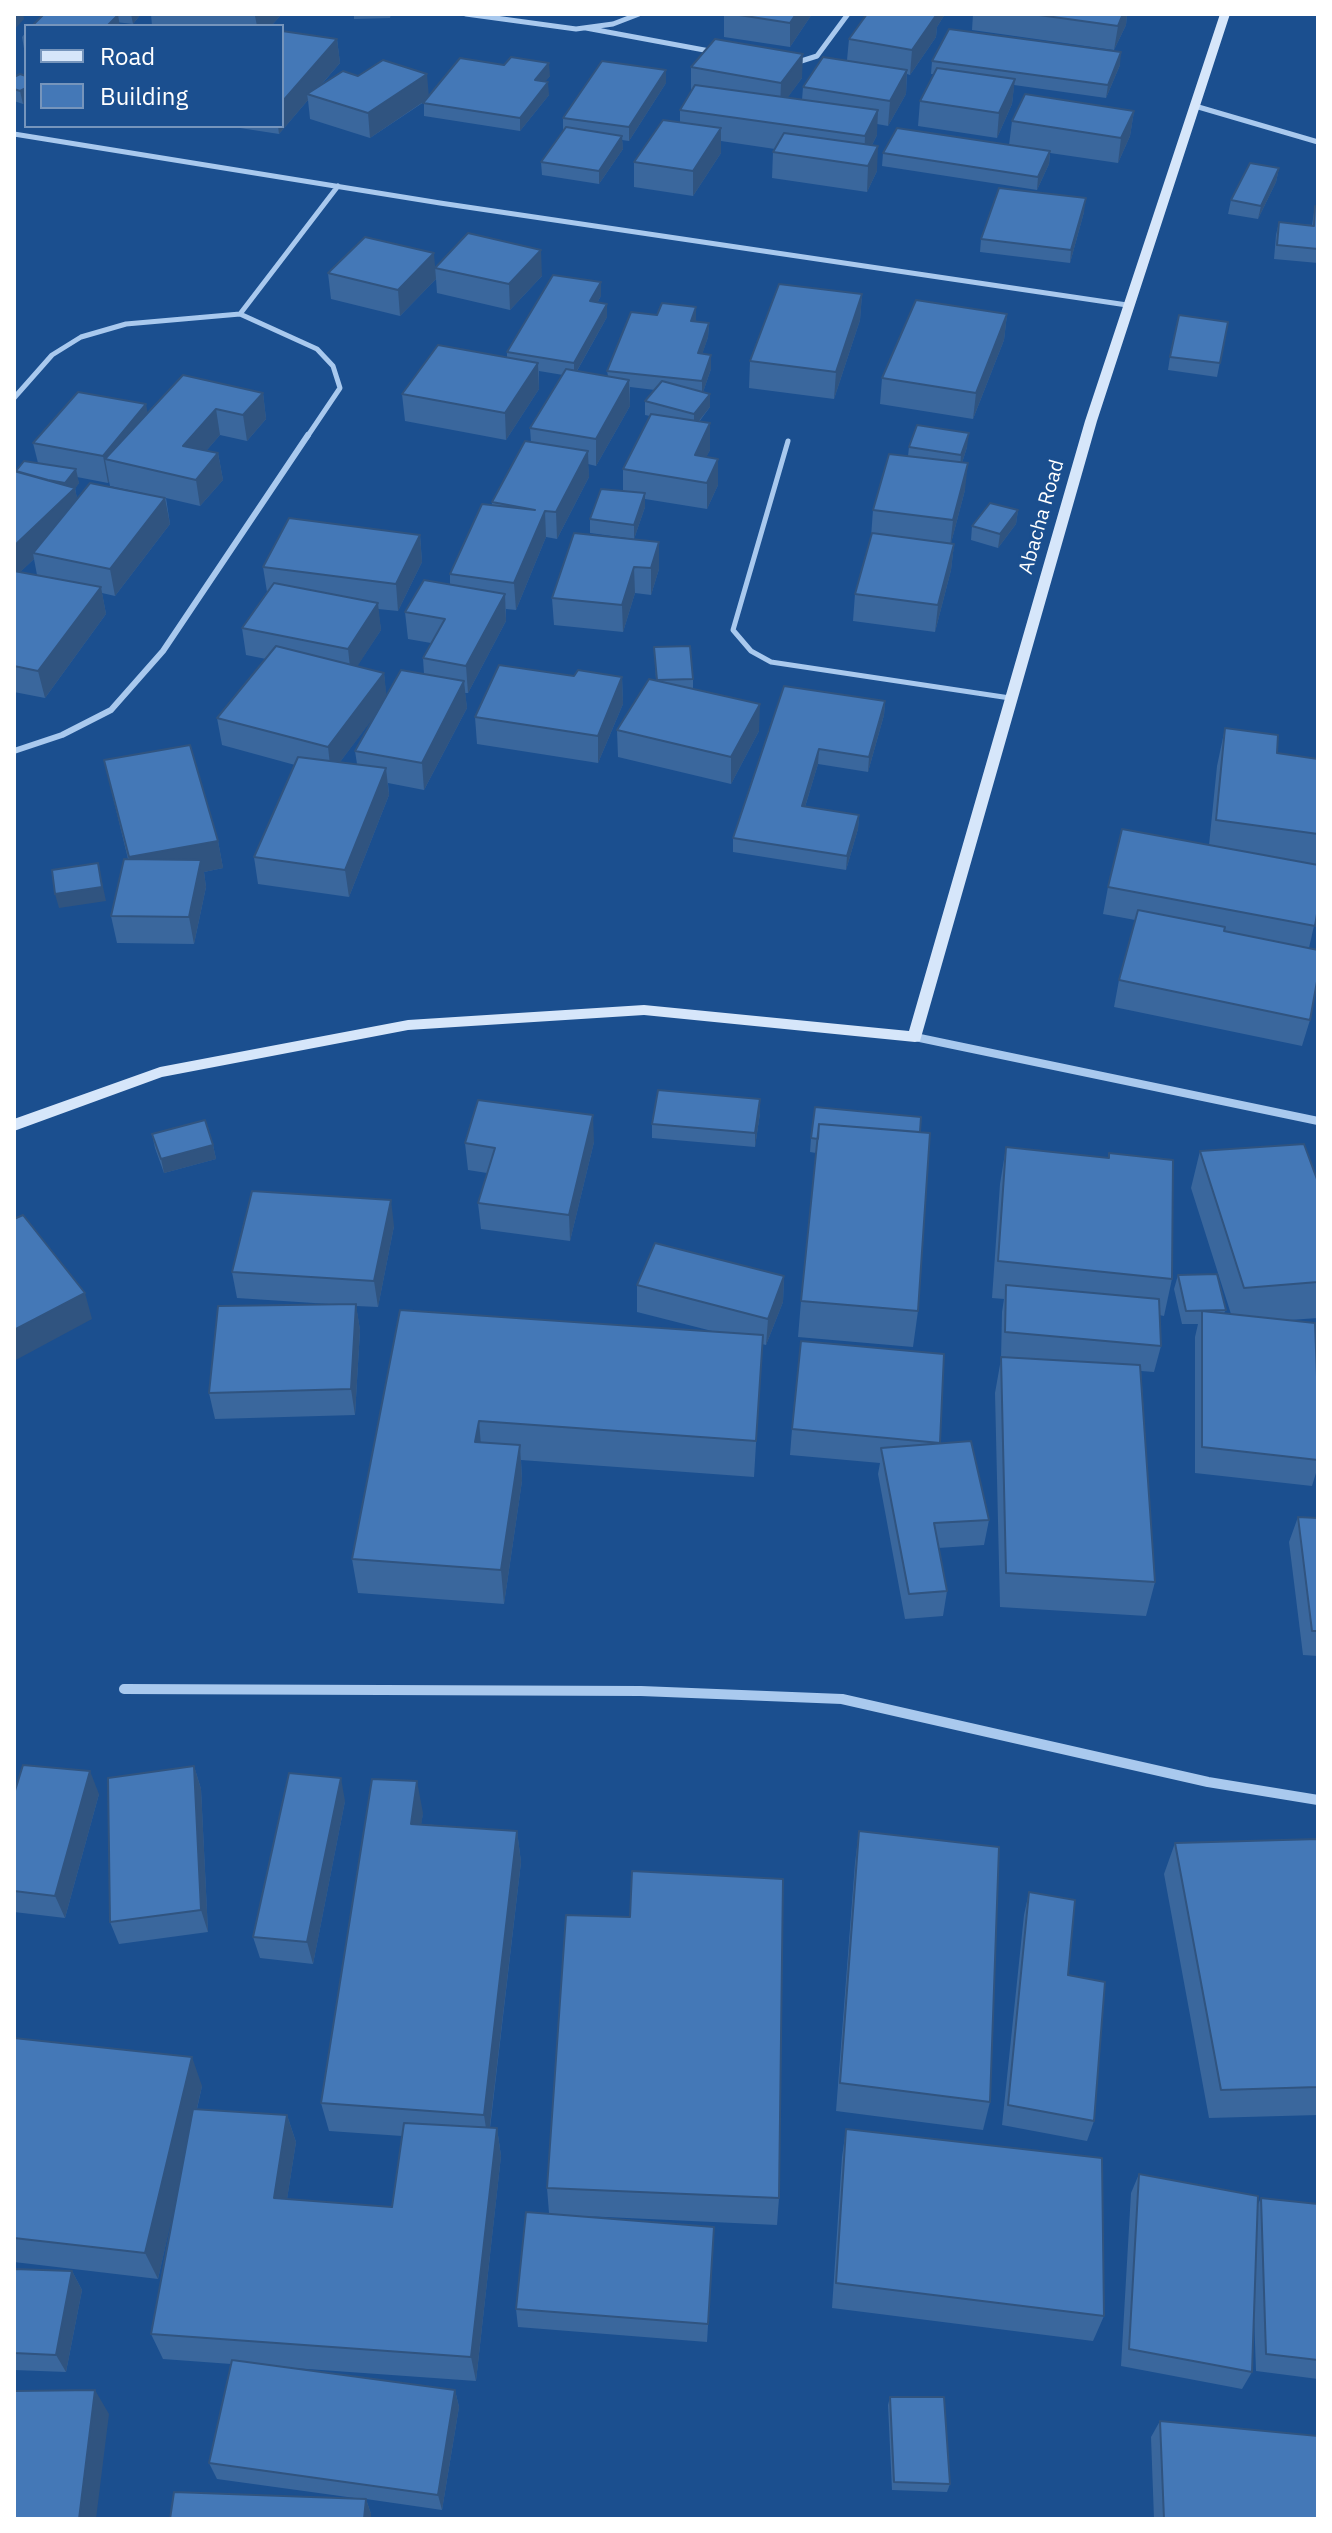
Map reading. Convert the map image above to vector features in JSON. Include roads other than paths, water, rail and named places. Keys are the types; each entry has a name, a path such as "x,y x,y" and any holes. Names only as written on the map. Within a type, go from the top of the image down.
{"street":[{"path":"466,14 576,29 613,24 639,14"},
{"path":"786,62 805,62 817,56 848,14"},
{"name":"Abacha Road","path":"915,1037 1127,305 1225,14"},
{"path":"586,28 719,52"},
{"path":"1195,106 1318,142"},
{"path":"14,134 1127,305"},
{"path":"240,314 338,186"},
{"path":"14,398 52,355 81,337 126,324 240,314 317,349 333,366 340,388 163,651 111,710 62,735 14,751"},
{"path":"14,1125 160,1072 408,1025 644,1010 915,1037 1318,1121"},
{"path":"124,1689 641,1691 842,1699 1208,1782 1318,1800"}],"lane":[{"path":"788,441 733,630 751,651 771,662 1011,698"}]}
